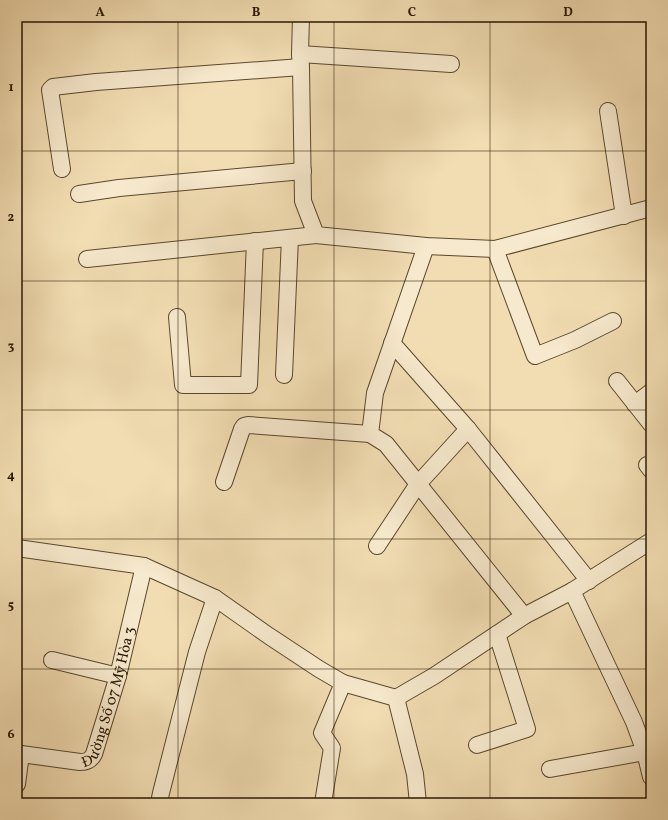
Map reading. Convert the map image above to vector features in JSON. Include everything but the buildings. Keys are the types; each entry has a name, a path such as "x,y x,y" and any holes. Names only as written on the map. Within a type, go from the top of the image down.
{"street":[{"path":"300,17 303,201 316,235"},
{"path":"62,169 50,90 53,87 301,61 451,64"},
{"path":"608,111 624,216"},
{"path":"79,194 119,188 303,171"},
{"path":"87,259 316,235 426,246 495,249 651,208"},
{"path":"284,375 290,238"},
{"path":"177,317 183,385 249,390 255,241"},
{"path":"370,434 375,393 426,246"},
{"path":"495,249 534,356 575,340 613,321"},
{"path":"392,343 468,429 589,581"},
{"path":"617,381 651,424"},
{"path":"635,404 651,392"},
{"path":"224,482 242,429 248,424 370,434 386,444 524,616"},
{"path":"377,546 418,484 468,429"},
{"path":"17,548 144,566 214,598 269,636 343,683 396,698 434,676 524,616 572,592 651,541"},
{"name":"Đường Số 07 Mỹ Hòa 3","path":"19,754 84,762 90,760 94,754 118,676 144,566"},
{"path":"572,592 634,722 645,752 651,777"},
{"path":"164,803 159,803 160,793 197,652 214,598"},
{"path":"477,745 527,729 497,634"},
{"path":"52,660 118,676"},
{"path":"323,803 332,748 322,733 343,683"},
{"path":"396,698 415,774 418,803"},
{"path":"550,769 645,752"},
{"path":"17,784 19,754"}]}
